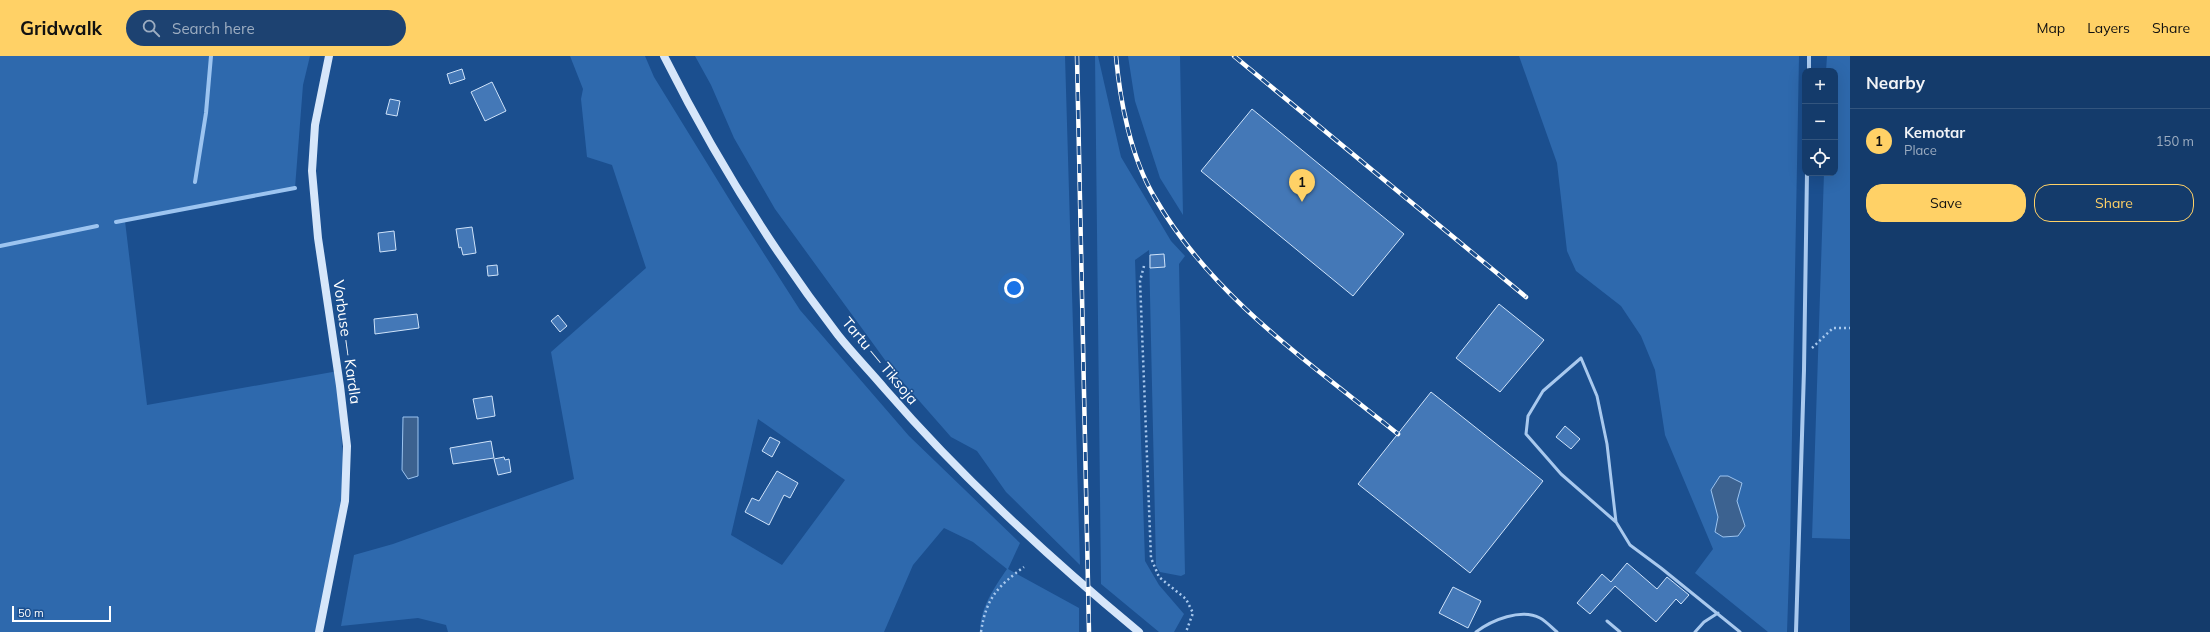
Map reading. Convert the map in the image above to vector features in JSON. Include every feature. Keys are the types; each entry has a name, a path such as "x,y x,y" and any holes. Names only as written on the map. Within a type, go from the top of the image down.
{"main road":[{"name":"Vorbuse — Kardla","path":"319,632 346,501 346,454 340,386 318,238 312,171 315,125 328,56"},
{"name":"Tartu — Tiksoja","path":"664,56 689,104 738,189 783,258 839,336 919,429 961,472 1037,543 1139,632"}],"street":[{"path":"1809,56 1809,68"},
{"path":"1796,632 1808,176"}],"lane":[{"path":"1616,522 1607,444 1597,396 1581,358 1543,391 1528,416 1526,434 1560,474 1616,522 1630,545 1718,613 1740,632"},
{"path":"1695,632 1704,622 1718,613"},
{"path":"1476,632 1506,617 1527,614 1541,618 1557,632"},
{"path":"1607,621 1620,632"}],"path":[{"path":"1144,266 1140,281 1144,413 1151,558 1159,577 1186,600 1193,612 1186,632"},
{"path":"1804,356 1833,328 1850,328"},
{"path":"981,632 983,618 997,589 1024,567"}],"shaded area":[{"path":"0,56 310,56 303,85 295,188 125,221 147,405 338,371 345,501 319,632 0,632"},
{"path":"570,56 645,56 654,77 734,207 800,310 909,436 1020,543 1008,569 1079,608 1079,632 980,632 982,615 985,607 1007,569 973,542 944,528 913,565 884,632 448,632 446,625 418,618 341,626 354,555 393,544 574,479 551,352 646,268 612,165 587,157 581,99 583,89","holes":["758,419 845,480 782,565 731,535"]},
{"path":"695,56 1065,56 1080,565 1006,492 977,451 951,437 893,371 775,209 734,138 711,85"},
{"path":"1095,56 1098,56 1121,157 1171,241 1185,256 1179,264 1185,574 1181,576 1160,572 1156,566 1149,250 1135,260 1145,561 1159,585 1184,614 1174,632 1159,632 1101,584"},
{"path":"1128,56 1180,56 1183,215 1160,178 1135,101"},
{"path":"1519,56 1799,56 1787,632 1768,632 1695,573 1713,549 1665,435 1655,370 1641,336 1621,306 1576,271 1567,251 1557,163"},
{"path":"1827,56 1850,56 1850,539 1812,538 1824,176 1838,176 1838,68 1826,68"},
{"path":"403,417 418,417 418,476 408,479 402,470"},
{"path":"1720,476 1728,476 1742,483 1737,501 1745,526 1738,536 1723,537 1715,532 1718,517 1711,490"}],"building":[{"path":"462,69 465,79 450,84 447,74"},
{"path":"492,82 506,111 485,121 471,92"},
{"path":"390,99 400,101 397,116 386,114"},
{"path":"1252,109 1404,234 1353,296 1201,171"},
{"path":"472,227 476,253 463,255 461,247 459,248 456,229"},
{"path":"394,231 396,250 380,252 378,233"},
{"path":"1164,254 1165,267 1150,268 1150,255"},
{"path":"497,265 498,275 488,276 487,266"},
{"path":"1499,304 1544,340 1500,392 1456,358"},
{"path":"417,314 419,328 375,334 374,319"},
{"path":"558,315 567,326 560,332 551,321"},
{"path":"1431,392 1543,481 1470,573 1358,484"},
{"path":"492,396 495,416 477,419 473,399"},
{"path":"1565,426 1580,439 1571,449 1556,437"},
{"path":"770,437 780,442 772,457 762,451"},
{"path":"491,441 494,458 453,464 450,448"},
{"path":"504,457 505,460 509,459 511,472 498,475 494,459"},
{"path":"777,471 798,483 790,498 784,495 769,525 745,512 752,498 759,501"},
{"path":"1627,563 1657,589 1667,577 1689,595 1681,604 1676,599 1656,622 1615,586 1590,614 1577,603 1602,574 1611,582"},
{"path":"1453,587 1481,601 1468,628 1439,613"}],"waterway":[{"path":"195,182 206,113 211,56"},
{"path":"116,222 295,188"},
{"path":"0,246 97,226"}],"railway":[{"path":"1077,56 1089,632"},
{"path":"1116,56 1120,92 1133,148 1139,165 1155,198 1178,234 1205,267 1265,326 1297,354 1398,434"},
{"path":"1234,56 1526,297"}],"place":[{"name":"Kemotar","path":"1302,202"}]}
